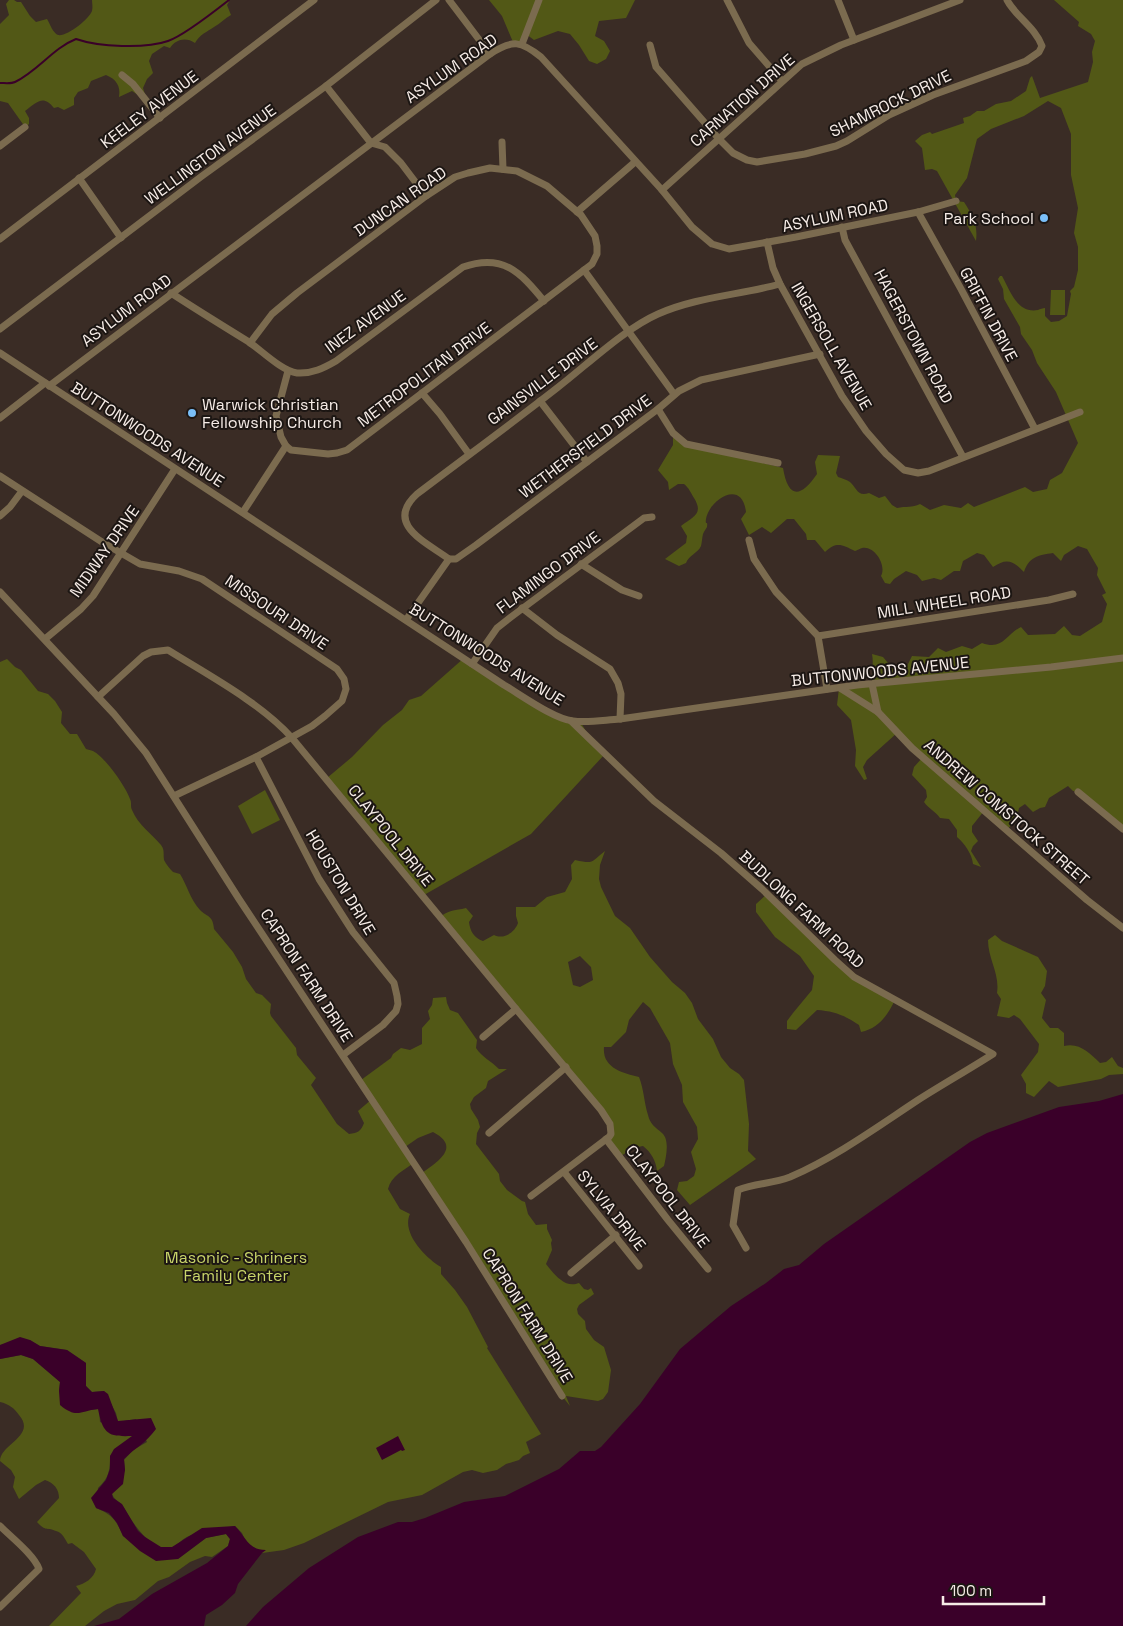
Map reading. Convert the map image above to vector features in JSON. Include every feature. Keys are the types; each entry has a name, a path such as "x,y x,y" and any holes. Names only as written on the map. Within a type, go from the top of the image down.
{"street":[{"name":"KEELEY AVENUE","path":"0,239 314,0"},
{"name":"WELLINGTON AVENUE","path":"0,329 202,176 326,86 436,0"},
{"path":"449,0 490,54"},
{"path":"522,44 540,0"},
{"path":"727,0 749,43 782,81"},
{"path":"838,0 854,40"},
{"name":"CARNATION DRIVE","path":"662,190 802,64 854,40 960,0"},
{"name":"SHAMROCK DRIVE","path":"650,45 656,66 718,139 733,153 747,160 757,162 805,154 847,141 889,115 933,94 1026,61 1039,52 1042,46 1039,39 1007,0"},
{"name":"ASYLUM ROAD","path":"0,418 171,293 490,54 503,46 514,43 526,45 541,57 662,190 692,227 712,244 729,249 918,212 956,201"},
{"path":"122,75 133,84 160,118"},
{"path":"326,86 371,143 385,147 401,163 426,196"},
{"path":"0,146 25,127"},
{"path":"502,142 502,169"},
{"path":"577,212 635,162"},
{"name":"DUNCAN ROAD","path":"250,343 272,314 283,304 426,196 455,177 490,168 517,171 547,186 577,212 594,236 598,246 597,254 592,264 584,270"},
{"path":"79,178 121,238"},
{"name":"GRIFFIN DRIVE","path":"918,212 1035,429"},
{"name":"HAGERSTOWN ROAD","path":"842,227 845,240 963,457"},
{"name":"INGERSOLL AVENUE","path":"767,242 773,268 780,284 851,411 871,438 898,466 908,471 924,472 1080,412"},
{"name":"INEZ AVENUE","path":"288,371 298,373 311,372 322,369 336,361 463,267 475,263 485,261 499,263 518,272 544,301"},
{"path":"584,270 674,394"},
{"name":"METROPOLITAN DRIVE","path":"286,446 291,450 328,454 348,450 584,270"},
{"name":"GAINSVILLE DRIVE","path":"449,560 411,531 406,524 404,511 417,494 628,332 656,315 699,301 755,291 780,284"},
{"path":"171,293 250,343 288,371 276,416 281,437 286,446 243,512"},
{"name":"BUTTONWOODS AVENUE","path":"0,354 472,664 551,713 571,721 594,722 827,689 1033,669 1123,658"},
{"name":"WETHERSFIELD DRIVE","path":"406,620 449,560 456,559 476,545 658,409 674,394 701,380 820,354"},
{"path":"422,393 469,454"},
{"path":"540,401 587,462"},
{"path":"658,409 673,434 686,444 778,463"},
{"name":"MIDWAY DRIVE","path":"45,640 93,596 175,469"},
{"name":"MISSOURI DRIVE","path":"0,476 140,564 179,571 202,578 338,669 344,679 346,688 342,701 312,726 256,757 174,796"},
{"path":"0,516 10,507 22,491"},
{"name":"FLAMINGO DRIVE","path":"472,664 498,628 522,608 644,518 652,517"},
{"path":"749,540 754,559 776,592 818,636 827,689"},
{"path":"581,564 622,590 640,596"},
{"name":"CAPRON FARM DRIVE","path":"0,592 98,697 146,753 466,1242 562,1396"},
{"name":"MILL WHEEL ROAD","path":"818,636 1049,600 1073,594"},
{"path":"522,608 557,635 610,669 618,683 621,694 620,719"},
{"name":"CLAYPOOL DRIVE","path":"98,697 143,656 151,652 168,650 278,722 601,1110 610,1124 611,1134 608,1138 708,1269"},
{"path":"872,684 878,712"},
{"name":"ANDREW COMSTOCK STREET","path":"840,688 878,712 919,754 1087,900 1123,928"},
{"name":"BUDLONG FARM ROAD","path":"571,721 654,801 721,853 762,889 854,977 993,1054 830,1157 789,1177 764,1185 752,1185 738,1190 733,1224 746,1248"},
{"name":"HOUSTON DRIVE","path":"256,757 319,879 353,932 394,983 398,1004 396,1011 383,1025 343,1055"},
{"path":"1078,792 1123,829"},
{"path":"484,1037 516,1009"},
{"path":"489,1132 566,1068"},
{"path":"531,1196 608,1138"},
{"name":"SYLVIA DRIVE","path":"564,1172 639,1266"},
{"path":"571,1273 616,1236"},
{"path":"0,1526 28,1554 39,1569 0,1607"}],"green space":[{"path":"9,0 21,2 36,22 47,19 58,35 67,33 87,18 92,11 92,0 230,0 227,5 231,15 201,35 195,43 181,40 170,48 164,46 152,54 149,61 153,73 147,79 143,88 147,101 132,91 119,97 117,83 106,75 91,81 88,88 78,92 74,98 74,105 64,110 58,107 54,108 47,101 37,102 25,111 29,118 29,124 25,127 8,103 0,101 0,24 9,15 6,4"},
{"path":"489,0 635,0 626,18 599,21 595,36 604,41 610,51 606,59 597,64 589,61 570,34 558,31 534,40 526,34 522,43 513,42 502,16"},
{"path":"1054,0 1123,0 1123,824 1083,793 1073,791 1068,786 1049,798 1045,807 1033,812 1025,804 1019,808 1017,817 1008,829 984,811 972,826 972,832 978,841 971,851 981,867 973,864 970,853 957,837 957,830 949,819 940,818 924,802 927,797 926,790 912,775 914,767 923,757 897,733 867,760 863,767 867,779 864,780 855,766 856,750 851,720 837,705 839,688 873,683 872,654 883,657 893,669 906,668 912,656 929,657 938,648 946,652 962,646 972,649 982,643 995,645 1004,641 1021,627 1028,635 1055,634 1064,626 1072,635 1080,636 1102,622 1107,604 1102,595 1106,593 1097,575 1098,568 1087,549 1078,546 1064,555 1061,561 1053,553 1039,556 1031,560 1024,572 1013,563 1006,561 993,567 984,555 977,553 963,561 960,571 954,571 941,580 934,578 922,581 917,575 906,571 890,584 885,583 881,576 881,562 871,550 862,548 855,551 836,545 825,552 815,540 807,540 806,534 794,519 787,519 771,533 762,527 749,535 741,519 746,512 743,502 738,496 732,494 719,499 713,505 708,512 706,519 707,527 703,534 701,546 686,563 679,566 665,559 686,543 687,536 681,526 696,515 697,503 684,484 678,484 669,490 668,482 658,470 673,445 673,434 687,444 783,468 788,485 791,490 796,492 805,488 817,474 815,462 818,455 840,456 836,473 838,477 850,482 860,493 869,493 879,498 885,496 897,508 920,504 930,510 944,505 961,508 968,503 974,507 1025,487 1033,492 1047,489 1050,480 1062,473 1078,443 1056,392 1021,334 1020,327 1004,299 1003,289 998,279 1002,276 1019,305 1031,310 1045,308 1045,316 1051,322 1059,321 1067,316 1070,291 1074,287 1078,270 1078,247 1074,233 1078,208 1071,175 1071,134 1061,108 1048,101 1024,116 991,129 977,139 967,178 955,195 956,201 964,202 972,216 976,230 976,241 937,171 932,169 925,170 922,148 915,141 922,135 930,132 932,134 964,123 963,118 977,111 984,111 996,104 1011,101 1026,91 1032,76 1040,98 1088,82 1093,62 1092,52 1095,41 1091,34 1078,26 1079,22"},
{"path":"1051,290 1065,290 1065,315 1050,315"},
{"path":"464,658 551,713 581,723 592,741 604,755 531,834 424,895 327,778 352,757 383,725 402,710 409,700 421,696"},
{"name":"Masonic - Shriners Family Center","path":"7,659 21,670 38,691 48,694 55,701 62,712 61,723 70,734 77,734 86,749 98,754 120,780 131,800 131,809 141,825 161,845 164,860 173,872 180,874 194,901 200,910 211,919 214,929 233,952 242,967 246,979 256,993 262,995 271,1004 271,1016 296,1048 297,1055 316,1078 311,1085 337,1124 349,1134 357,1132 362,1128 364,1123 358,1111 372,1099 361,1080 391,1058 401,1048 410,1050 422,1044 422,1028 430,1019 428,1011 432,1005 433,998 446,997 450,1010 458,1013 477,1040 476,1048 478,1051 499,1069 507,1069 488,1081 486,1088 474,1097 470,1104 480,1127 477,1133 476,1144 499,1174 500,1181 507,1190 525,1202 528,1214 536,1225 547,1224 552,1240 552,1250 546,1264 560,1280 569,1284 579,1283 584,1289 588,1290 591,1288 594,1294 579,1305 577,1309 578,1314 585,1321 586,1329 594,1340 604,1347 611,1370 608,1392 603,1399 598,1401 566,1396 570,1406 422,1173 444,1154 446,1143 441,1138 433,1132 418,1138 405,1147 414,1163 392,1180 388,1189 400,1209 410,1214 408,1221 412,1237 422,1251 441,1267 441,1274 467,1307 487,1348 541,1434 526,1442 530,1453 497,1470 483,1473 472,1470 463,1472 422,1495 388,1502 304,1543 284,1550 262,1553 246,1542 242,1533 235,1526 194,1534 173,1547 165,1548 151,1542 144,1536 112,1494 125,1470 124,1460 133,1450 147,1442 136,1419 118,1422 116,1413 104,1391 92,1392 86,1386 86,1363 67,1350 40,1346 30,1340 0,1345 0,662"},
{"path":"265,790 280,820 252,834 238,806"},
{"path":"605,851 600,865 599,879 615,916 630,928 650,957 672,982 685,993 692,1003 698,1019 713,1039 721,1057 744,1080 749,1124 748,1151 756,1159 690,1205 677,1190 679,1182 687,1181 694,1176 696,1169 691,1152 698,1139 697,1127 683,1102 682,1085 673,1064 670,1043 650,1008 643,1002 629,1020 626,1032 611,1047 604,1047 604,1054 610,1065 626,1074 639,1077 650,1121 666,1140 667,1149 664,1166 657,1171 653,1157 643,1146 633,1148 621,1156 609,1137 611,1124 441,916 451,911 466,908 473,916 469,922 471,931 477,938 483,941 494,935 505,936 517,926 516,907 535,907 547,897 565,892 572,879 571,865 575,860 592,862","holes":["580,956 591,967 593,980 580,987 573,985 568,962"]},
{"path":"767,894 853,976 895,1000 878,1024 861,1032 859,1025 844,1017 817,1010 796,1030 787,1029 787,1021 812,990 814,976 800,956 775,937 756,912 756,904"},
{"path":"995,935 1002,941 1038,957 1047,971 1045,986 1041,993 1046,1000 1042,1018 1050,1028 1058,1028 1064,1033 1064,1046 1079,1047 1100,1063 1106,1062 1112,1057 1118,1066 1123,1068 1123,1074 1109,1075 1101,1079 1058,1087 1049,1081 1034,1097 1026,1093 1026,1084 1021,1075 1038,1052 1039,1044 1020,1019 1014,1015 1009,1018 997,1016 1001,999 997,993 997,979 988,940"},
{"path":"21,1355 33,1359 60,1382 59,1391 90,1410 99,1409 100,1422 134,1435 110,1456 108,1474 105,1481 98,1488 96,1508 113,1519 123,1536 178,1559 206,1538 226,1534 230,1539 228,1546 212,1557 205,1556 190,1562 169,1577 158,1581 135,1600 117,1604 104,1611 85,1626 49,1626 81,1593 76,1586 89,1580 96,1569 84,1552 72,1543 68,1544 60,1533 45,1528 37,1522 59,1498 55,1487 45,1480 19,1499 13,1487 15,1477 11,1470 0,1461 2,1455 24,1429 23,1422 15,1410 9,1405 0,1402 0,1359"}],"shaded area":[{"path":"1123,1094 1123,1626 246,1626 263,1607 309,1568 358,1537 398,1522 412,1522 425,1518 464,1502 505,1496 559,1469 580,1451 595,1451 601,1447 640,1404 680,1349 731,1306 784,1269 799,1265 824,1244 970,1142 987,1133 1059,1107 1099,1101"},
{"path":"20,1337 40,1346 67,1350 86,1363 86,1386 92,1392 104,1391 108,1394 118,1421 151,1418 156,1429 124,1459 123,1484 112,1494 113,1498 122,1504 138,1531 161,1547 172,1547 202,1528 235,1526 251,1545 255,1548 266,1550 238,1584 235,1593 222,1605 206,1615 204,1626 94,1626 119,1619 152,1594 207,1563 228,1546 230,1539 226,1534 206,1538 178,1559 156,1561 140,1551 123,1536 117,1523 109,1513 96,1508 91,1498 106,1480 110,1469 110,1456 114,1449 132,1436 117,1436 108,1432 102,1424 98,1409 75,1413 60,1405 60,1382 33,1359 21,1355 0,1359 0,1345"},
{"path":"398,1436 405,1450 401,1450 382,1460 376,1448"}],"waterway":[{"path":"0,83 13,83 31,72 60,48 76,39 97,44 122,46 158,44 168,41 190,29 229,0"}],"place":[{"name":"Park School","path":"1044,218"},
{"name":"Warwick Christian Fellowship Church","path":"192,413"}]}
